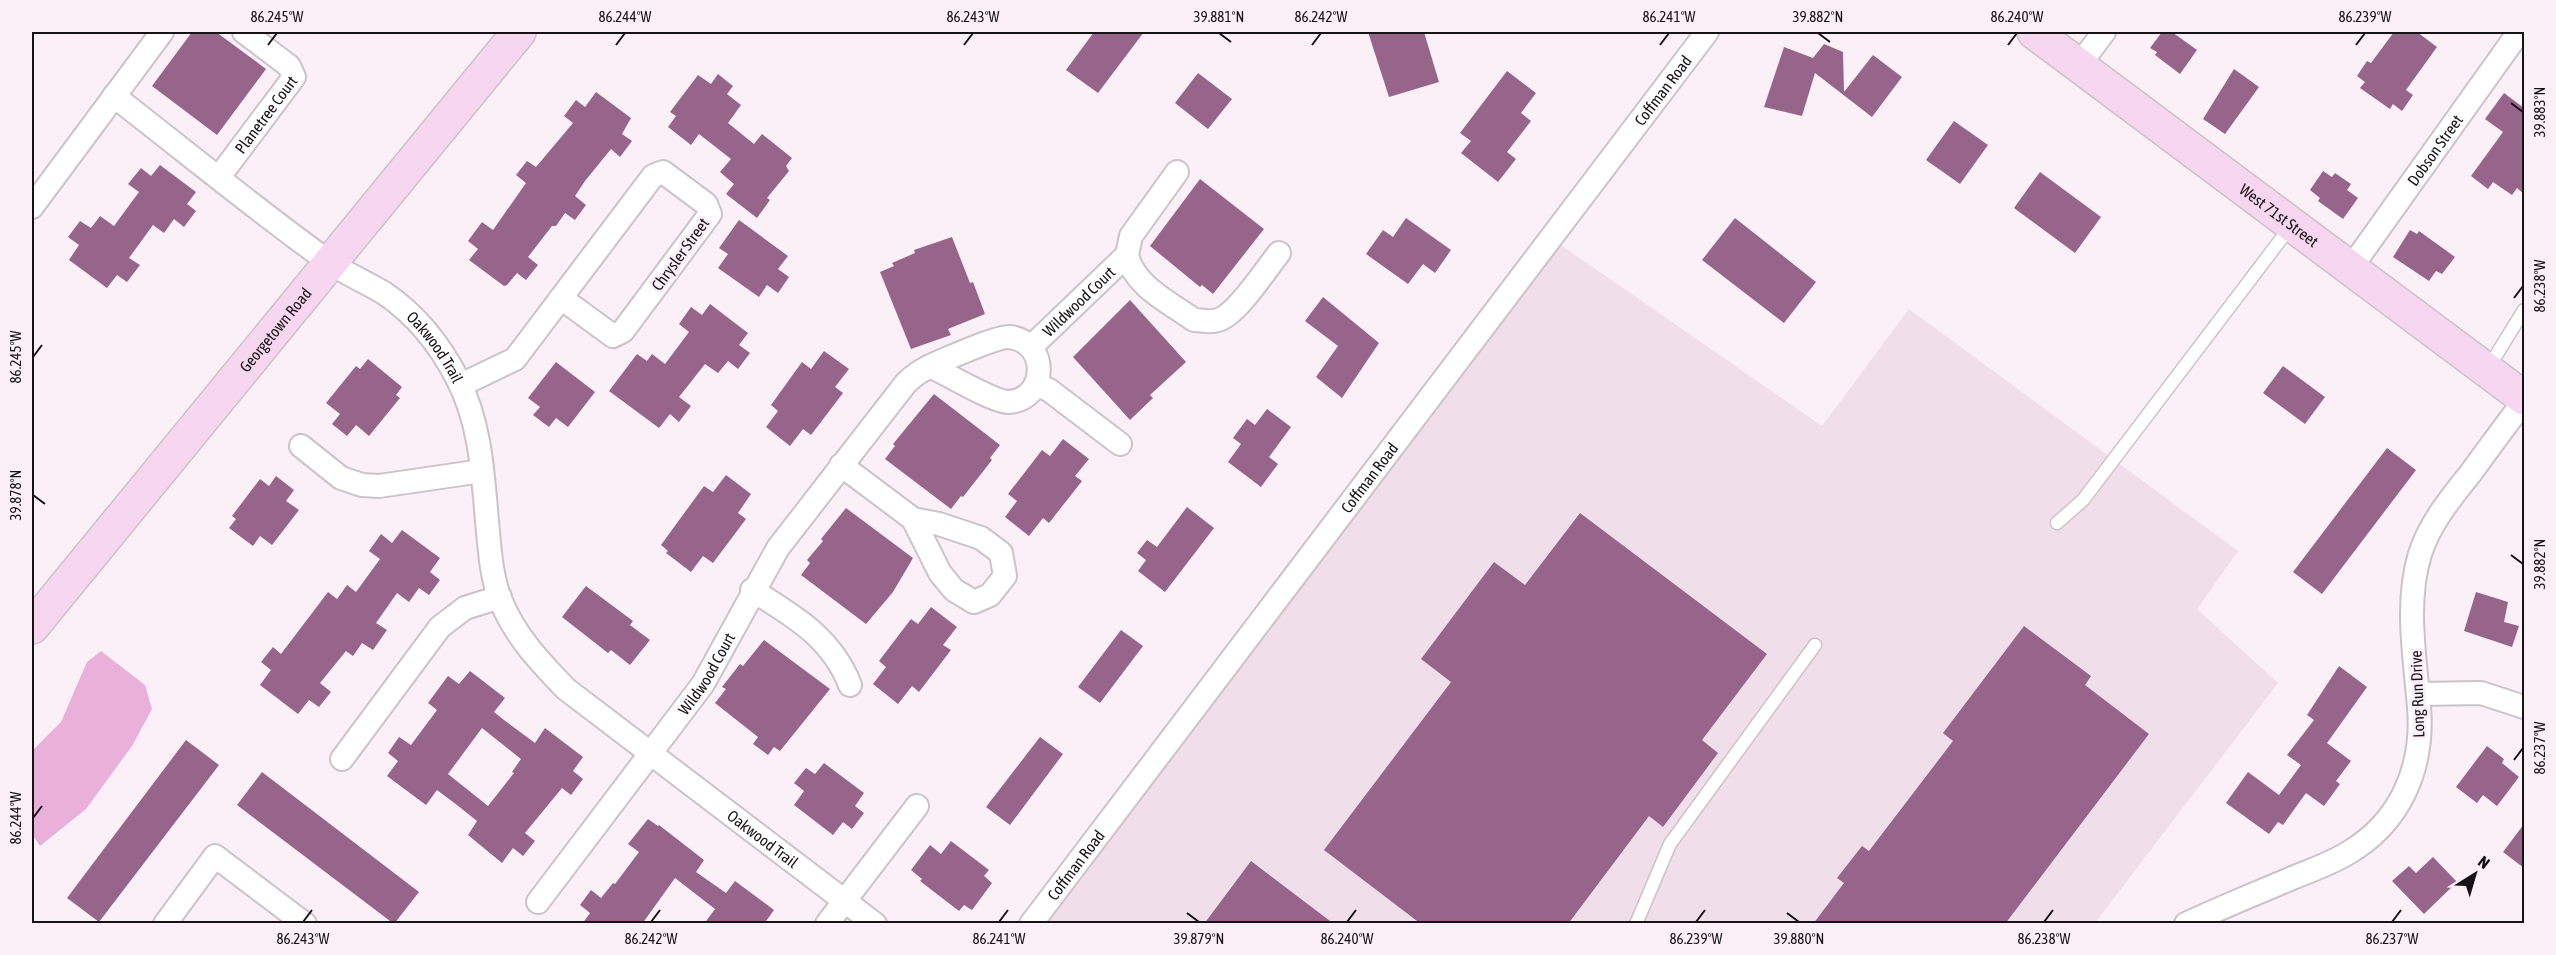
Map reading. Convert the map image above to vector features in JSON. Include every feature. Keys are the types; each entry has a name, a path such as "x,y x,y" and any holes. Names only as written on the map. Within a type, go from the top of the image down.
{"main road":[{"name":"Georgetown Road","path":"32,627 519,32"},
{"name":"West 71st Street","path":"2034,32 2524,400"}],"street":[{"path":"32,207 162,32"},
{"name":"Planetree Court","path":"219,177 294,77 289,66 244,32"},
{"name":"Coffman Road","path":"1031,924 1707,32"},
{"path":"2079,65 2104,32"},
{"name":"Dobson Street","path":"2350,269 2519,32"},
{"path":"114,96 331,263"},
{"name":"Chrysler Street","path":"461,385 515,359 561,298 657,173 663,172 710,210 709,217 619,334 613,336 561,298"},
{"name":"Wildwood Court","path":"1177,172 1131,236 1127,255 1133,274 1143,283 1194,320 1204,322 1218,320 1233,310 1279,253"},
{"name":"Wildwood Court","path":"1031,347 1127,255"},
{"name":"Oakwood Trail","path":"331,263 383,293 403,308 432,339 461,385 475,426 491,560 500,597 520,637 544,668 566,689 875,924"},
{"name":"Wildwood Court","path":"651,752 709,675 753,590 778,548 902,387 916,374 930,366 1005,338 1024,342 1038,356 1040,366 1036,384"},
{"path":"930,366 1006,402 1025,396 1036,384 1049,390 1120,444"},
{"name":"Long Run Drive","path":"2186,924 2340,858 2367,841 2381,827 2404,795 2418,757 2420,728 2413,596 2420,554 2443,508 2524,400"},
{"path":"301,447 341,478 362,485 379,486 482,471"},
{"path":"841,465 913,519"},
{"path":"753,590 815,632 832,651 850,685"},
{"path":"342,759 440,627 465,608 500,597"},
{"path":"2418,694 2481,693 2524,707"},
{"path":"538,902 651,752"},
{"path":"827,924 917,806"},
{"path":"165,924 215,856 305,924"}],"lane":[{"path":"2057,523 2083,501 2291,225"},
{"path":"2487,370 2524,310"},
{"path":"1636,924 1670,844 1815,645"}],"shaded area":[{"path":"1558,243 1822,426 1909,309 2238,551 2197,609 2278,683 2095,923 1046,924"},
{"path":"101,651 145,685 152,709 132,746 86,809 40,846 32,834 32,751 61,722 87,662"}],"building":[{"path":"192,32 216,32 266,69 217,135 152,86"},
{"path":"1094,32 1144,32 1098,93 1066,70"},
{"path":"1368,32 1424,32 1439,82 1389,97"},
{"path":"2162,32 2172,32 2197,50 2180,74 2155,55 2157,52 2150,48"},
{"path":"2394,32 2417,32 2437,47 2406,90 2413,95 2402,111 2393,104 2390,109 2360,88 2365,82 2357,76 2367,61 2371,63"},
{"path":"1824,44 1843,52 1844,92 1873,55 1902,77 1872,117 1815,73 1802,116 1764,107 1784,47 1813,58"},
{"path":"2234,69 2259,87 2225,134 2203,119"},
{"path":"1507,71 1536,93 1521,113 1531,121 1507,152 1516,159 1498,182 1461,153 1471,141 1460,133"},
{"path":"1198,73 1232,99 1208,129 1175,103"},
{"path":"718,74 733,86 727,94 741,105 728,123 754,144 762,134 792,158 786,166 789,171 767,198 770,200 757,218 726,194 734,184 720,172 731,159 699,134 691,145 668,127 676,116 670,112 698,75 711,84"},
{"path":"596,92 631,118 622,134 632,141 620,157 611,149 585,181 575,196 586,205 575,220 565,213 556,226 552,226 528,257 538,265 526,280 517,273 504,286 469,260 478,249 468,241 482,222 493,230 526,183 516,175 527,161 536,167 573,123 564,116 576,100 585,107"},
{"path":"2504,93 2524,108 2524,194 2517,188 2512,195 2493,182 2488,189 2471,176 2503,132 2485,119"},
{"path":"1954,121 1988,145 1960,184 1926,160"},
{"path":"160,165 196,192 187,204 196,211 184,227 174,219 164,233 153,225 129,258 140,265 127,282 117,275 107,288 69,260 79,245 68,237 80,221 91,228 100,216 114,226 139,192 128,184 141,168 151,176"},
{"path":"2323,171 2332,177 2335,173 2351,184 2347,190 2358,198 2343,219 2318,201 2320,198 2310,190"},
{"path":"2040,172 2101,217 2075,253 2014,208"},
{"path":"1200,179 1264,229 1213,294 1202,285 1200,287 1150,246"},
{"path":"1406,218 1451,250 1435,273 1423,264 1408,284 1366,254 1383,230 1393,237"},
{"path":"1735,218 1816,282 1784,323 1702,260"},
{"path":"739,220 788,256 778,269 789,277 778,293 767,285 759,297 718,268 728,254 719,248"},
{"path":"2410,230 2417,234 2419,231 2455,257 2442,274 2436,271 2429,281 2393,257"},
{"path":"952,237 985,314 948,329 951,335 911,349 880,272 894,266 892,263 915,253 914,250"},
{"path":"1323,297 1379,343 1342,398 1316,377 1338,346 1305,321"},
{"path":"1130,300 1186,362 1150,395 1153,398 1130,420 1073,357"},
{"path":"710,304 748,333 739,345 750,353 738,369 728,361 718,373 705,364 679,397 691,406 679,422 670,414 659,428 609,391 637,354 647,361 652,354 665,364 689,332 679,324 691,307 702,315"},
{"path":"824,351 849,369 835,387 843,393 811,435 803,429 790,446 766,427 778,411 771,405 802,362 811,369"},
{"path":"368,359 402,387 396,395 400,398 369,436 356,425 347,436 332,424 340,414 326,403 356,366 360,369"},
{"path":"556,362 595,392 568,427 556,418 549,427 533,415 540,407 528,398"},
{"path":"2283,366 2325,397 2305,424 2263,393"},
{"path":"934,394 1000,445 990,458 992,460 951,509 885,459 895,446 893,444"},
{"path":"1267,409 1291,427 1269,457 1278,464 1261,487 1228,462 1241,444 1233,438 1247,419 1255,425"},
{"path":"1063,439 1089,459 1075,476 1082,481 1049,523 1043,518 1029,536 1005,517 1017,501 1008,494 1042,450 1050,456"},
{"path":"2387,448 2416,470 2322,594 2293,572"},
{"path":"726,475 751,494 738,513 746,519 713,563 703,556 691,572 666,553 668,551 661,545 704,486 713,492"},
{"path":"276,476 294,490 286,501 299,510 272,545 260,536 253,546 229,528 236,519 232,516 260,479 269,486"},
{"path":"1187,507 1214,528 1165,592 1138,571 1146,560 1137,553 1147,540 1157,547"},
{"path":"846,508 913,558 893,592 866,624 801,575 810,563 807,560 823,541 821,539"},
{"path":"1580,513 1767,654 1702,740 1718,753 1663,827 1649,816 1568,924 1421,924 1324,850 1451,682 1421,659 1494,562 1525,585"},
{"path":"402,530 440,558 430,572 440,580 429,595 419,588 409,602 397,593 376,623 387,630 373,650 362,643 353,656 346,651 320,683 331,692 319,707 309,700 298,714 260,685 271,670 261,662 273,647 281,654 328,592 337,599 347,585 356,592 380,559 369,551 381,534 392,543"},
{"path":"586,586 633,621 630,625 650,640 630,665 611,650 608,653 562,617"},
{"path":"2476,592 2508,602 2504,622 2519,626 2512,647 2464,631"},
{"path":"931,607 957,627 943,645 951,650 919,692 912,686 898,704 873,684 886,667 879,661 911,619 918,624"},
{"path":"2024,626 2091,676 2085,685 2149,734 2005,924 1813,924 1844,883 1837,878 1862,846 1869,851 1953,741 1943,733"},
{"path":"1121,630 1143,646 1100,703 1078,687"},
{"path":"764,640 830,689 780,751 774,747 768,755 753,744 758,737 715,703 726,689 722,687 740,664 743,666"},
{"path":"2339,666 2367,687 2327,743 2351,761 2336,781 2340,784 2324,806 2306,793 2283,825 2278,822 2269,834 2226,803 2248,772 2279,795 2301,765 2287,755 2314,720 2307,715"},
{"path":"470,671 505,698 494,712 504,720 535,743 545,728 583,757 573,771 583,779 571,795 562,788 525,833 535,841 523,856 513,848 502,863 468,835 477,821 457,805 437,790 426,805 387,776 398,761 388,753 399,737 411,745 437,710 428,703 448,676 459,684","holes":["482,728 521,759 512,772 514,773 488,806 448,774"]},
{"path":"1040,737 1063,754 1010,825 986,807"},
{"path":"186,740 219,765 99,922 67,898"},
{"path":"2487,746 2504,759 2502,763 2519,777 2497,806 2483,795 2477,803 2456,787"},
{"path":"824,763 864,793 855,806 864,813 852,829 843,822 833,835 794,805 804,791 794,783 806,768 815,774"},
{"path":"262,772 419,892 394,924 237,805"},
{"path":"648,819 704,860 696,872 726,893 735,881 774,910 764,924 704,924 715,909 675,878 642,924 582,924 590,913 580,905 591,890 601,898 613,883 615,884 639,852 628,844"},
{"path":"2524,824 2524,868 2503,852"},
{"path":"951,841 989,870 984,876 992,883 972,910 964,905 959,911 920,881 922,879 911,870 930,845 941,854"},
{"path":"2433,857 2457,882 2424,914 2392,881 2409,866 2416,873"},
{"path":"1251,861 1334,924 1204,924"}]}
